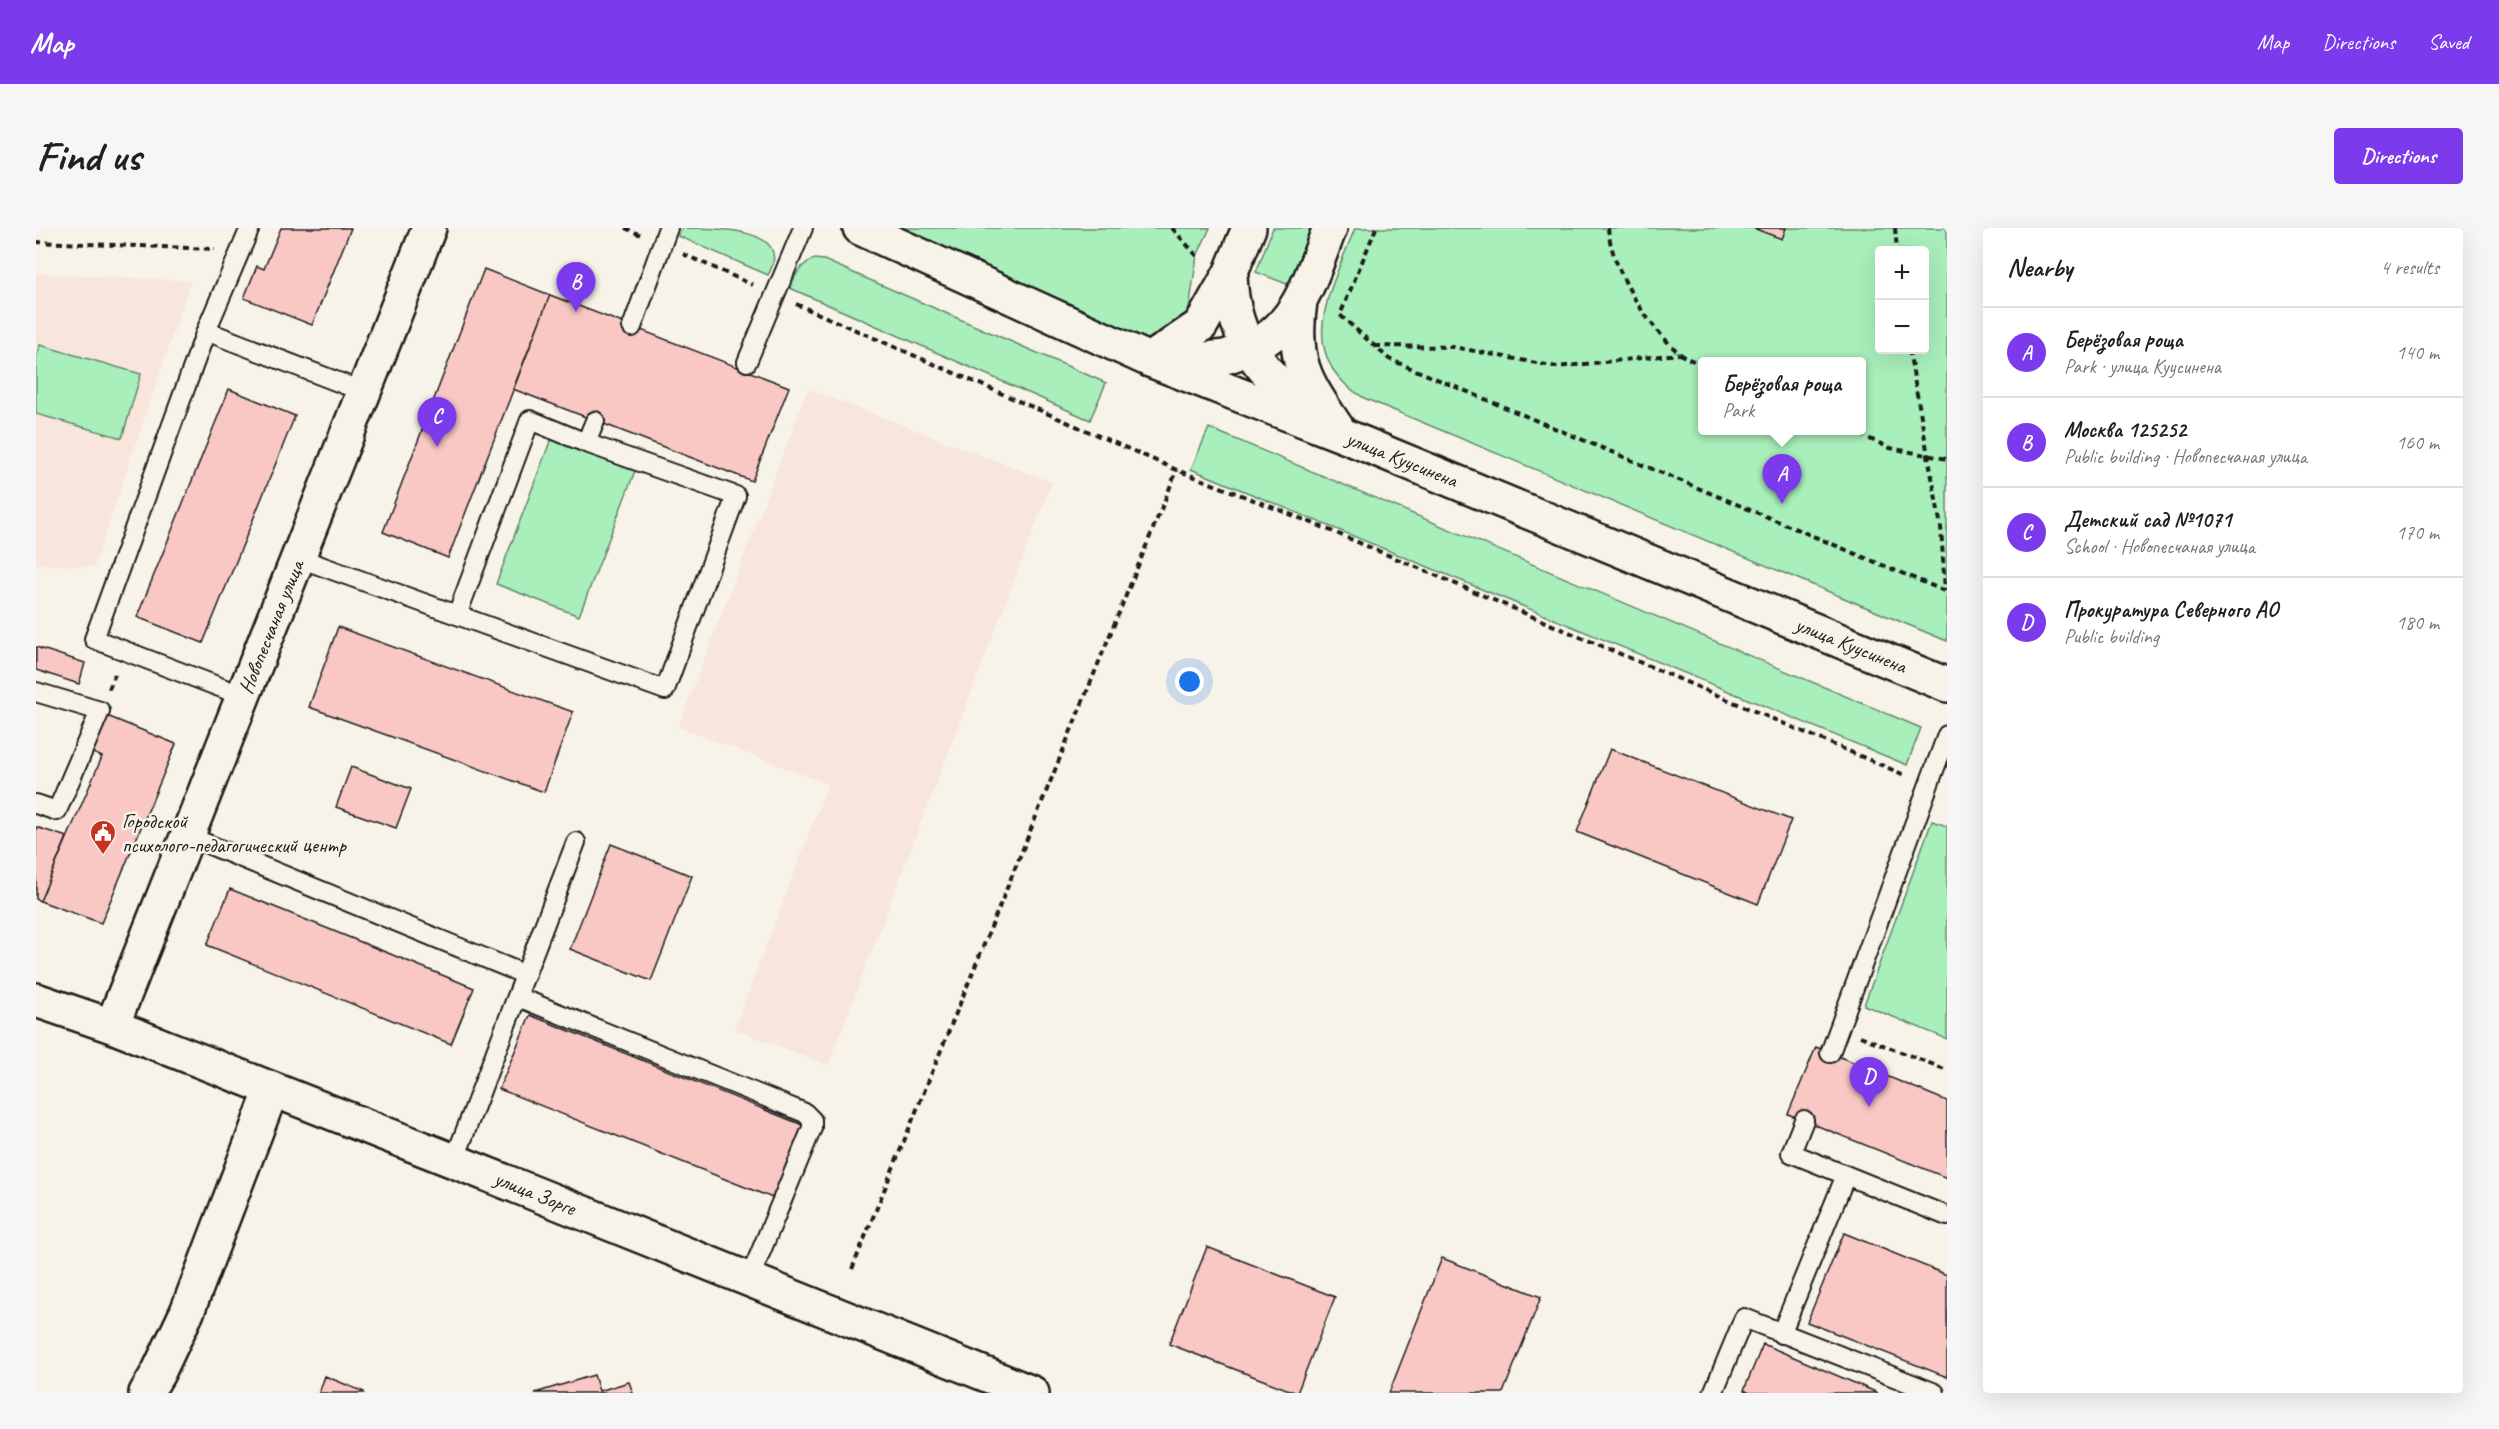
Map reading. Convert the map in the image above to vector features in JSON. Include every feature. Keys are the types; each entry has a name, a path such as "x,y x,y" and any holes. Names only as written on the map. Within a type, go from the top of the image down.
{"street":[{"name":"Новопесчаная улица","path":"112,1026 429,228"},
{"name":"улица Куусинена","path":"860,228 1150,360 1341,434 1947,685"},
{"path":"1150,360 1201,325 1230,274 1249,228"},
{"path":"1150,360 1226,357 1249,348 1278,330 1292,317 1330,228"},
{"path":"1230,274 1231,297 1236,323 1263,369 1285,391 1341,434"},
{"path":"1300,301 1297,347 1303,370 1312,390 1341,434"},
{"name":"улица Зорге","path":"36,1000 112,1026 272,1089 1032,1393"},
{"path":"146,1393 187,1312 272,1089"}],"lane":[{"path":"243,696 94,639 206,331 249,228"},
{"path":"747,362 803,228"},
{"path":"632,327 665,236"},
{"path":"206,331 364,393"},
{"path":"299,558 457,615 665,690 736,496 586,443 530,420 457,615"},
{"path":"586,443 595,421"},
{"path":"36,692 100,711 57,811 36,804"},
{"path":"1830,1053 1947,735"},
{"path":"188,836 526,975"},
{"path":"454,1161 576,842"},
{"path":"518,998 805,1113 812,1120 812,1128 749,1280"},
{"path":"1804,1120 1791,1153 1947,1216"},
{"path":"1781,1334 1846,1175"},
{"path":"1713,1393 1744,1318 1935,1393"}],"path":[{"path":"625,228 665,236 775,295 1177,470 1315,524 1929,785"},
{"path":"1172,228 1197,256"},
{"path":"1376,228 1340,315 1389,359 1946,591 1941,527 1910,354"},
{"path":"1608,228 1610,247 1638,306 1679,354 1698,363"},
{"path":"1895,228 1897,246"},
{"path":"36,242 241,250"},
{"path":"1374,346 1454,347 1557,367 1679,354"},
{"path":"1861,435 1890,448 1947,459"},
{"path":"852,1269 1177,470"},
{"path":"100,711 125,651"},
{"path":"1840,1028 1947,1070"}],"shaded area":[{"path":"36,273 191,281 94,567 36,564"},
{"path":"808,389 1052,482 828,1065 734,1029 828,784 678,727"}],"green space":[{"path":"682,228 732,230 762,239 771,248 774,259 768,275 678,236"},
{"path":"881,228 1210,228 1197,256 1189,309 1178,327 1158,340 1133,340"},
{"path":"1273,228 1315,228 1292,286 1256,272"},
{"path":"1355,228 1947,228 1947,641 1364,398 1342,381 1329,362 1323,341 1328,297"},
{"path":"814,259 824,260 1106,383 1090,420 790,288 799,270"},
{"path":"40,345 141,374 122,438 36,414 36,359"},
{"path":"1209,428 1921,728 1907,765 1191,469"},
{"path":"551,439 635,471 579,616 496,584"},
{"path":"1932,821 1947,826 1947,1039 1864,1005"}],"building":[{"path":"281,228 351,228 312,325 244,298 257,266 264,269"},
{"path":"1753,228 1786,228 1782,239"},
{"path":"484,269 550,295 448,558 383,532"},
{"path":"550,295 789,387 752,481 513,389"},
{"path":"229,389 295,416 203,643 137,617"},
{"path":"338,627 573,712 544,792 309,707"},
{"path":"36,647 85,663 79,684 36,670"},
{"path":"107,716 176,744 101,923 40,901 102,757 91,752"},
{"path":"1610,749 1791,820 1758,904 1577,832"},
{"path":"351,767 411,789 396,828 336,807"},
{"path":"36,827 67,837 40,901 36,899"},
{"path":"611,844 692,876 651,981 570,949"},
{"path":"230,889 474,988 451,1044 207,945"},
{"path":"530,1015 805,1126 775,1199 499,1089"},
{"path":"1816,1047 1947,1101 1947,1178 1788,1114"},
{"path":"1844,1233 1947,1275 1947,1377 1807,1322"},
{"path":"1207,1247 1335,1297 1297,1393 1169,1344"},
{"path":"1442,1258 1541,1297 1503,1393 1389,1393"},
{"path":"1763,1344 1878,1393 1750,1393 1744,1390"},
{"path":"594,1375 599,1391 629,1382 633,1393 535,1393"},
{"path":"325,1376 364,1392 364,1393 319,1393"}],"place":[{"name":"Москва 125252","path":"576,312"},
{"name":"Детский сад №1071","path":"437,447"},
{"name":"Берёзовая роща","path":"1782,504"},
{"name":"Городской психолого-педагогический центр","path":"103,856"},
{"name":"Прокуратура Северного АО","path":"1869,1107"}]}
